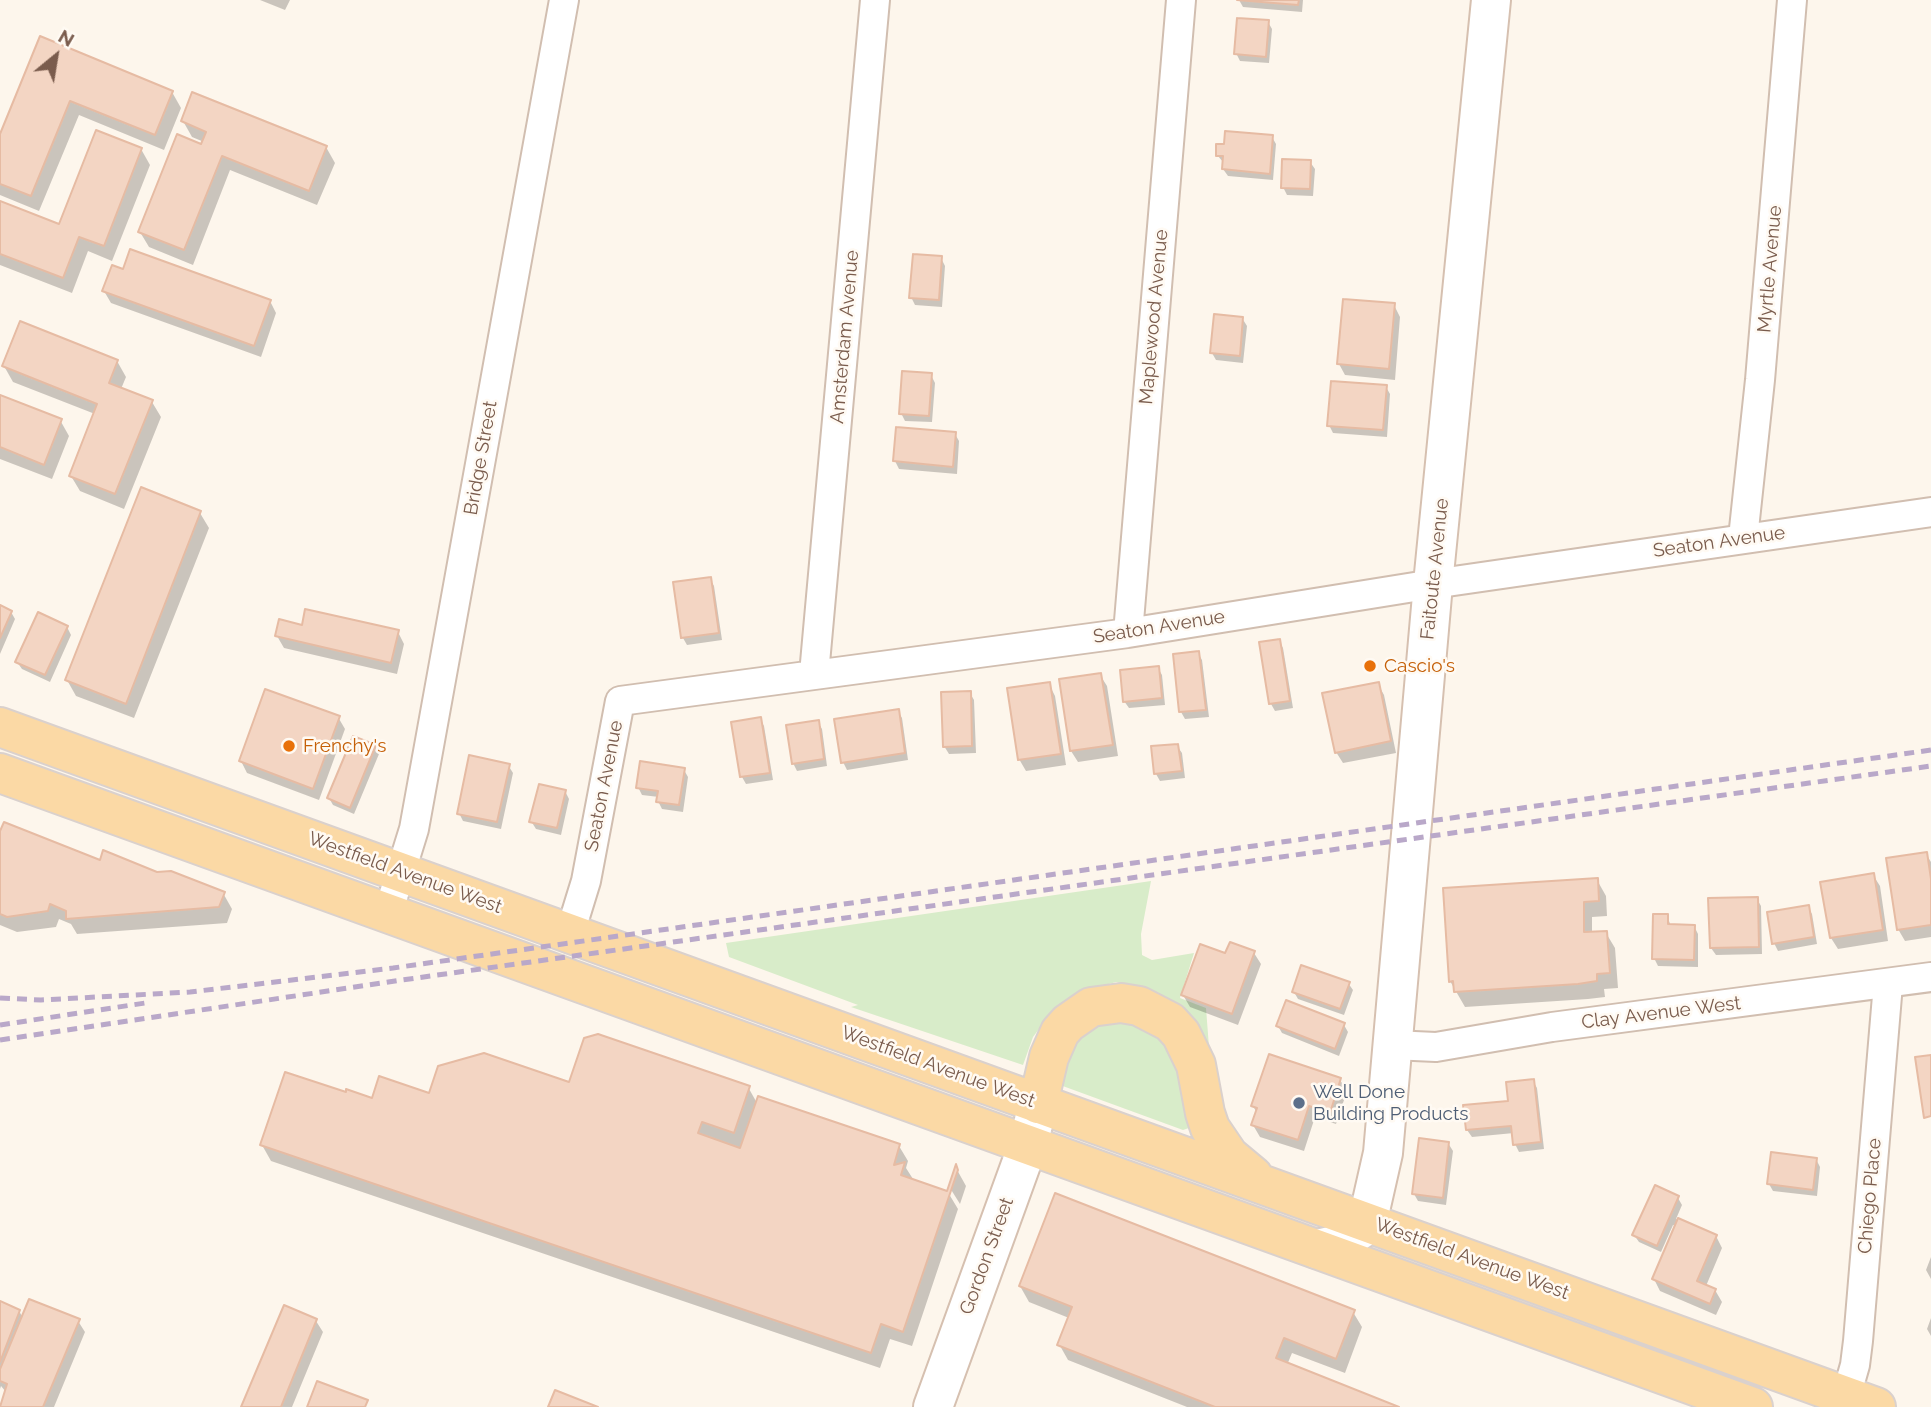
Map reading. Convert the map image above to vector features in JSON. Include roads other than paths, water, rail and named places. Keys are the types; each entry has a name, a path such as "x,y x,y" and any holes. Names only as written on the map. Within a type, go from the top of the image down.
{"main road":[{"name":"Westfield Avenue West","path":"0,727 1366,1221 1855,1403"},
{"path":"0,773 1753,1407"},
{"path":"1038,1104 1049,1057 1060,1032 1068,1023 1091,1007 1121,1003 1139,1006 1170,1022 1181,1034 1196,1065 1210,1128 1229,1156 1265,1185"}],"street":[{"name":"Bridge Street","path":"388,913 414,829 564,0"},
{"name":"Amsterdam Avenue","path":"814,674 876,0"},
{"name":"Maplewood Avenue","path":"1128,633 1181,0"},
{"name":"Faitoute Avenue","path":"1366,1221 1376,1189 1382,1153 1433,584 1491,0"},
{"name":"Myrtle Avenue","path":"1743,538 1760,380 1792,0"},
{"name":"Seaton Avenue","path":"570,933 586,881 621,701 1128,633 1433,584 1931,512"},
{"name":"Clay Avenue West","path":"1392,1045 1436,1047 1561,1026 1931,977"},
{"name":"Chiego Place","path":"1855,1403 1855,1365 1888,984"},
{"name":"Gordon Street","path":"933,1405 1028,1145 1038,1104"},
{"path":"1317,1249 1339,1244 1366,1221"}],"railway":[{"path":"0,998 41,1000 190,992 393,968 1931,750"},
{"path":"0,1040 402,980 1931,766"},
{"path":"0,1025 145,1003"}],"place":[{"name":"Cascio's","path":"1370,666"},
{"name":"Frenchy's","path":"289,746"},
{"name":"Well Done Building Products","path":"1299,1103"}]}
